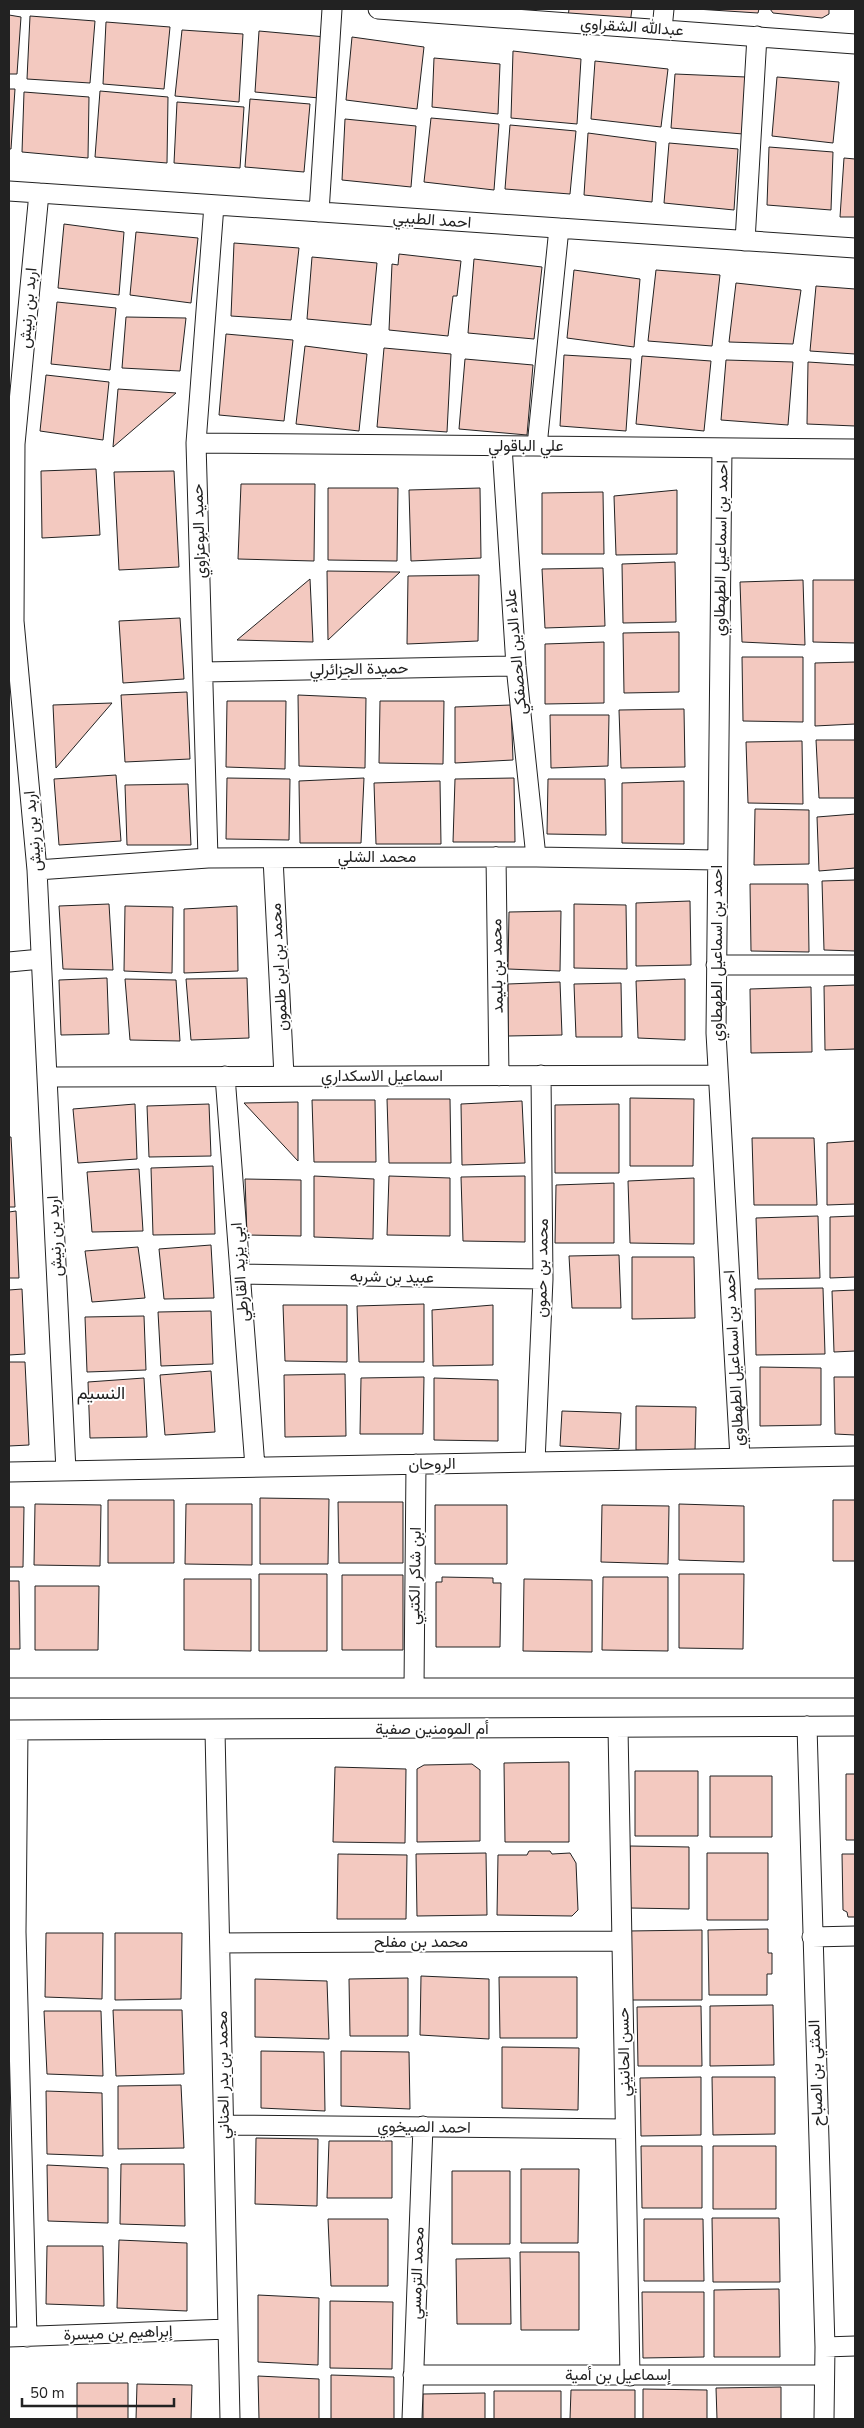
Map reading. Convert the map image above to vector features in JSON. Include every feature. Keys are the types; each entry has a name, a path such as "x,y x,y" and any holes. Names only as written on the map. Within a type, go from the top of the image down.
{"street":[{"path":"319,212 332,9"},
{"name":"عبدالله الشقراوي","path":"378,9 451,12 855,44"},
{"path":"662,29 664,9"},
{"path":"745,241 757,36"},
{"name":"احمد الطيبي","path":"9,191 855,248"},
{"name":"اربد بن رنيش","path":"39,193 15,444 12,633 37,870 66,1471"},
{"name":"حميد البوعزاوي","path":"208,858 196,443 214,205"},
{"path":"537,446 559,228"},
{"name":"علي الباقولي","path":"196,443 855,449"},
{"name":"علاء الدين الحصفكي","path":"502,446 516,666 536,857"},
{"name":"احمد بن اسماعيل الطهطاوي","path":"722,448 716,966 718,1075 740,1458"},
{"name":"حميدة الجزائرلي","path":"203,672 516,666"},
{"name":"محمد بن بليمد","path":"496,857 499,1076"},
{"name":"محمد الشلي","path":"37,870 208,858 536,857 718,860"},
{"name":"محمد بن ابن طلمون","path":"273,858 284,1076"},
{"path":"9,962 41,960"},
{"path":"716,966 855,965"},
{"name":"محمد بن حمون","path":"535,1462 543,1279 541,1075"},
{"name":"اسماعيل الاسكداري","path":"47,1077 718,1075"},
{"name":"ابي يزيد القارطي","path":"225,1076 255,1467"},
{"name":"عبيد بن شربه","path":"240,1274 543,1279"},
{"name":"الروحان","path":"9,1472 855,1456"},
{"name":"ابن شاكر الكتبي","path":"414,1688 416,1464"},
{"path":"9,1688 855,1688"},
{"name":"المثني بن الصباح","path":"807,1726 825,2347 824,2419"},
{"name":"أم المومنين صفية","path":"13,1730 216,1731 855,1726"},
{"name":"حسن الحانيني","path":"618,1728 630,2376"},
{"path":"13,1730 12,1932 18,2337"},
{"name":"محمد بن بدر الحناني","path":"216,1731 230,2419"},
{"path":"812,1937 855,1936"},
{"name":"محمد بن مفلح","path":"220,1943 622,1941"},
{"name":"احمد الصيخوي","path":"224,2125 625,2129"},
{"name":"محمد الترمسي","path":"412,2419 412,2375 423,2126"},
{"name":"إبراهيم بن ميسرة","path":"18,2337 228,2329"},
{"path":"825,2347 855,2346"},
{"name":"إسماعيل بن أمية","path":"412,2375 824,2375"}],"building":[{"path":"488,9 536,9 536,14"},
{"path":"569,9 632,9 630,24 568,17"},
{"path":"696,9 759,9 758,13"},
{"path":"770,9 829,9 829,14 822,18 773,13"},
{"path":"9,15 21,17 17,74 9,74"},
{"path":"30,16 95,21 90,83 27,79"},
{"path":"106,22 170,27 164,89 103,84"},
{"path":"182,30 243,34 239,102 175,96"},
{"path":"259,31 326,37 319,98 255,92"},
{"path":"352,37 424,47 417,109 346,100"},
{"path":"513,51 581,59 577,124 511,118"},
{"path":"434,58 500,64 498,114 432,107"},
{"path":"595,61 668,69 661,127 591,119"},
{"path":"675,74 746,77 743,134 671,128"},
{"path":"777,77 839,82 833,143 772,136"},
{"path":"9,89 15,89 11,149 9,149"},
{"path":"100,91 168,97 167,163 95,157"},
{"path":"24,92 89,97 88,158 22,152"},
{"path":"250,99 310,104 304,172 245,167"},
{"path":"177,102 244,107 240,168 174,163"},
{"path":"431,118 499,124 494,190 424,182"},
{"path":"345,119 416,126 411,187 342,180"},
{"path":"510,125 576,131 570,194 505,189"},
{"path":"588,133 656,142 652,202 584,195"},
{"path":"669,143 738,149 734,210 664,203"},
{"path":"769,147 833,152 831,210 767,205"},
{"path":"844,158 855,159 855,217 840,217"},
{"path":"64,224 124,232 119,295 58,288"},
{"path":"136,232 198,238 191,303 130,295"},
{"path":"234,243 299,248 291,320 231,316"},
{"path":"399,254 461,261 457,296 453,296 448,336 389,330 392,264 398,265"},
{"path":"312,257 377,263 371,325 307,319"},
{"path":"474,259 542,267 534,339 468,333"},
{"path":"574,270 640,279 634,347 567,338"},
{"path":"656,270 720,275 712,346 648,341"},
{"path":"736,283 801,290 793,344 729,342"},
{"path":"816,286 855,289 855,354 810,351"},
{"path":"57,302 116,308 110,370 51,364"},
{"path":"126,317 186,318 180,371 122,368"},
{"path":"226,334 293,340 284,421 219,415"},
{"path":"305,346 367,354 359,431 296,424"},
{"path":"384,348 451,354 447,432 377,427"},
{"path":"564,355 631,359 626,431 560,426"},
{"path":"642,356 711,361 704,431 636,424"},
{"path":"465,359 533,365 527,435 459,429"},
{"path":"726,360 793,362 788,425 721,420"},
{"path":"808,362 855,365 855,426 807,424"},
{"path":"46,375 109,382 103,440 40,431"},
{"path":"118,389 176,393 113,447"},
{"path":"96,469 100,535 42,538 41,471"},
{"path":"174,471 179,567 119,570 114,472"},
{"path":"241,484 315,484 314,561 238,559"},
{"path":"328,488 398,488 397,561 328,560"},
{"path":"480,488 481,558 411,561 409,490"},
{"path":"677,490 677,554 616,555 614,496"},
{"path":"603,492 604,554 542,554 542,493"},
{"path":"675,562 676,622 623,623 622,564"},
{"path":"603,568 605,626 545,628 542,569"},
{"path":"327,571 400,572 328,640"},
{"path":"479,575 478,641 407,644 408,576"},
{"path":"310,579 313,642 237,640"},
{"path":"803,580 805,645 742,642 740,582"},
{"path":"813,580 855,580 855,643 813,642"},
{"path":"180,618 184,679 123,683 119,621"},
{"path":"679,632 679,692 624,693 623,633"},
{"path":"604,642 604,703 545,704 545,644"},
{"path":"742,657 803,657 803,722 743,721"},
{"path":"855,662 855,724 815,726 815,663"},
{"path":"187,692 190,759 125,762 121,695"},
{"path":"298,695 366,698 365,768 299,766"},
{"path":"227,701 286,701 285,769 226,767"},
{"path":"380,701 444,701 443,764 379,763"},
{"path":"112,703 56,768 53,705"},
{"path":"511,705 513,760 455,763 455,707"},
{"path":"684,709 685,767 621,768 619,710"},
{"path":"550,715 609,715 608,766 551,768"},
{"path":"816,740 855,740 855,798 819,798"},
{"path":"802,741 803,804 748,803 746,742"},
{"path":"116,775 121,841 59,845 54,779"},
{"path":"227,778 290,779 289,840 226,839"},
{"path":"364,778 361,843 300,843 299,781"},
{"path":"514,778 515,842 453,842 455,779"},
{"path":"548,779 605,779 606,835 547,834"},
{"path":"440,781 441,844 376,844 374,783"},
{"path":"684,781 684,844 622,843 622,783"},
{"path":"188,784 191,845 127,845 125,785"},
{"path":"755,809 809,810 809,864 754,865"},
{"path":"855,814 855,868 819,871 817,817"},
{"path":"855,880 855,951 824,950 822,881"},
{"path":"750,884 808,884 809,952 751,951"},
{"path":"690,901 691,965 636,966 636,903"},
{"path":"109,904 113,970 63,969 59,906"},
{"path":"574,904 626,905 627,969 574,968"},
{"path":"125,906 173,907 172,973 124,971"},
{"path":"237,906 238,971 184,973 184,909"},
{"path":"561,911 560,971 508,969 509,912"},
{"path":"107,978 109,1034 61,1035 59,980"},
{"path":"247,978 249,1038 191,1040 186,979"},
{"path":"125,979 176,980 180,1041 130,1040"},
{"path":"685,979 685,1040 638,1038 636,981"},
{"path":"560,982 562,1035 508,1036 508,984"},
{"path":"621,983 622,1037 576,1037 574,984"},
{"path":"855,985 855,1049 825,1050 824,986"},
{"path":"811,987 812,1052 751,1053 750,989"},
{"path":"630,1098 694,1099 693,1166 630,1166"},
{"path":"387,1099 450,1099 451,1163 389,1163"},
{"path":"312,1100 375,1100 376,1162 314,1162"},
{"path":"522,1101 525,1163 462,1165 461,1104"},
{"path":"298,1102 298,1161 244,1103"},
{"path":"135,1104 137,1159 78,1163 73,1109"},
{"path":"209,1104 211,1156 149,1157 147,1106"},
{"path":"619,1104 619,1173 555,1173 555,1105"},
{"path":"9,1137 11,1137 15,1207 9,1207"},
{"path":"752,1138 814,1138 817,1205 754,1205"},
{"path":"855,1141 855,1204 827,1205 827,1143"},
{"path":"213,1166 215,1234 153,1235 151,1168"},
{"path":"139,1169 143,1231 92,1232 87,1172"},
{"path":"314,1176 374,1179 373,1239 314,1237"},
{"path":"389,1176 450,1178 450,1236 387,1235"},
{"path":"525,1176 525,1242 463,1241 461,1177"},
{"path":"694,1178 694,1244 630,1243 628,1181"},
{"path":"245,1179 301,1180 301,1236 247,1235"},
{"path":"614,1183 614,1243 555,1243 556,1185"},
{"path":"16,1211 19,1278 9,1278 9,1212"},
{"path":"818,1216 820,1278 758,1279 756,1218"},
{"path":"855,1216 855,1277 830,1278 830,1217"},
{"path":"211,1245 214,1298 164,1299 159,1249"},
{"path":"138,1247 145,1298 92,1302 85,1251"},
{"path":"619,1255 621,1308 572,1308 569,1256"},
{"path":"632,1257 694,1257 695,1318 632,1319"},
{"path":"823,1288 825,1354 756,1355 755,1289"},
{"path":"22,1289 25,1354 9,1355 9,1290"},
{"path":"855,1290 855,1351 834,1352 832,1291"},
{"path":"424,1304 424,1362 359,1362 357,1306"},
{"path":"283,1305 347,1305 347,1362 285,1361"},
{"path":"493,1305 493,1365 433,1366 432,1310"},
{"path":"211,1311 213,1364 161,1366 158,1312"},
{"path":"144,1316 146,1370 87,1372 85,1317"},
{"path":"9,1362 25,1362 29,1445 9,1446"},
{"path":"760,1367 821,1368 821,1425 760,1426"},
{"path":"211,1371 215,1432 165,1435 160,1375"},
{"path":"345,1374 346,1436 285,1437 284,1375"},
{"path":"424,1377 423,1434 360,1434 361,1378"},
{"path":"834,1377 855,1377 855,1435 835,1434"},
{"path":"144,1378 147,1437 90,1438 88,1382"},
{"path":"434,1378 498,1380 498,1441 434,1440"},
{"path":"636,1406 696,1407 695,1451 636,1450"},
{"path":"562,1411 621,1413 619,1449 560,1446"},
{"path":"260,1498 329,1499 328,1564 260,1564"},
{"path":"108,1500 174,1500 174,1563 108,1563"},
{"path":"833,1500 855,1500 855,1561 833,1561"},
{"path":"338,1502 403,1502 403,1563 339,1563"},
{"path":"35,1504 101,1505 100,1566 34,1565"},
{"path":"186,1504 252,1504 252,1565 185,1564"},
{"path":"679,1504 744,1506 744,1562 679,1560"},
{"path":"435,1505 507,1505 507,1564 435,1564"},
{"path":"602,1505 669,1506 668,1564 601,1562"},
{"path":"9,1507 24,1507 23,1567 9,1567"},
{"path":"259,1574 327,1574 327,1651 259,1651"},
{"path":"679,1574 744,1574 743,1649 679,1648"},
{"path":"342,1575 403,1575 403,1650 342,1650"},
{"path":"442,1577 493,1578 493,1583 501,1583 500,1647 436,1647 436,1582 442,1582"},
{"path":"603,1577 668,1577 668,1651 602,1650"},
{"path":"184,1579 251,1579 251,1651 184,1650"},
{"path":"524,1579 592,1580 592,1652 523,1651"},
{"path":"9,1581 19,1581 20,1649 9,1649"},
{"path":"35,1586 99,1586 98,1650 35,1650"},
{"path":"569,1762 569,1842 505,1842 504,1763"},
{"path":"472,1764 480,1770 480,1841 417,1842 417,1769 424,1765"},
{"path":"335,1767 406,1769 405,1843 333,1842"},
{"path":"635,1771 698,1771 698,1836 635,1836"},
{"path":"846,1774 855,1774 855,1840 846,1840"},
{"path":"710,1776 772,1776 772,1837 710,1837"},
{"path":"630,1846 689,1847 689,1909 630,1908"},
{"path":"529,1851 550,1851 552,1854 570,1853 576,1863 578,1910 572,1916 497,1915 498,1855 527,1855"},
{"path":"486,1853 487,1915 417,1916 416,1854"},
{"path":"707,1853 768,1853 768,1920 707,1920"},
{"path":"338,1854 407,1855 406,1919 337,1919"},
{"path":"842,1854 855,1854 855,1917 848,1917 847,1912 843,1910"},
{"path":"768,1929 768,1953 772,1953 772,1974 767,1974 767,1995 709,1995 708,1930"},
{"path":"702,1930 702,2000 628,2000 628,1931"},
{"path":"46,1933 103,1933 102,1999 45,1997"},
{"path":"115,1933 182,1933 181,1999 115,2000"},
{"path":"421,1976 489,1979 489,2039 420,2035"},
{"path":"499,1977 577,1977 577,2038 500,2038"},
{"path":"408,1978 408,2036 350,2036 349,1979"},
{"path":"255,1979 327,1981 329,2039 255,2037"},
{"path":"773,2005 774,2065 710,2066 710,2006"},
{"path":"701,2006 702,2066 638,2066 637,2007"},
{"path":"113,2010 182,2010 184,2074 116,2076"},
{"path":"44,2011 101,2011 103,2076 47,2074"},
{"path":"502,2047 579,2048 578,2110 502,2108"},
{"path":"261,2051 324,2052 325,2111 261,2108"},
{"path":"341,2051 409,2052 410,2109 341,2106"},
{"path":"701,2077 701,2135 641,2136 640,2078"},
{"path":"712,2077 775,2077 775,2134 713,2135"},
{"path":"181,2085 184,2148 118,2149 118,2086"},
{"path":"46,2091 102,2093 103,2156 47,2154"},
{"path":"256,2138 318,2139 317,2206 255,2204"},
{"path":"329,2141 392,2141 392,2198 327,2198"},
{"path":"641,2146 702,2146 702,2208 642,2208"},
{"path":"713,2146 776,2146 776,2209 713,2209"},
{"path":"121,2164 184,2164 185,2226 120,2224"},
{"path":"47,2165 108,2168 108,2223 48,2221"},
{"path":"521,2169 579,2169 578,2243 521,2243"},
{"path":"452,2171 510,2171 510,2244 452,2244"},
{"path":"712,2218 779,2218 780,2282 713,2282"},
{"path":"328,2219 388,2219 388,2286 331,2286"},
{"path":"644,2219 703,2219 704,2281 644,2281"},
{"path":"119,2240 187,2243 187,2311 117,2308"},
{"path":"47,2246 103,2246 104,2306 46,2304"},
{"path":"520,2252 579,2252 579,2330 521,2330"},
{"path":"510,2258 511,2324 457,2324 456,2259"},
{"path":"779,2289 780,2357 714,2357 714,2290"},
{"path":"642,2292 704,2292 704,2357 643,2358"},
{"path":"258,2295 319,2298 318,2365 258,2362"},
{"path":"330,2301 393,2302 392,2369 330,2368"},
{"path":"331,2375 394,2377 394,2419 331,2419"},
{"path":"258,2376 319,2379 319,2419 259,2419"},
{"path":"77,2383 128,2383 128,2419 77,2419"},
{"path":"137,2384 192,2385 191,2419 136,2419"},
{"path":"781,2387 781,2419 717,2419 716,2388"},
{"path":"643,2389 707,2390 707,2419 643,2419"},
{"path":"571,2390 635,2390 635,2419 570,2419"},
{"path":"494,2391 561,2391 561,2419 494,2419"},
{"path":"485,2393 485,2419 423,2419 423,2394"}],"district":[{"name":"النسيم","path":"101,1393"}]}
